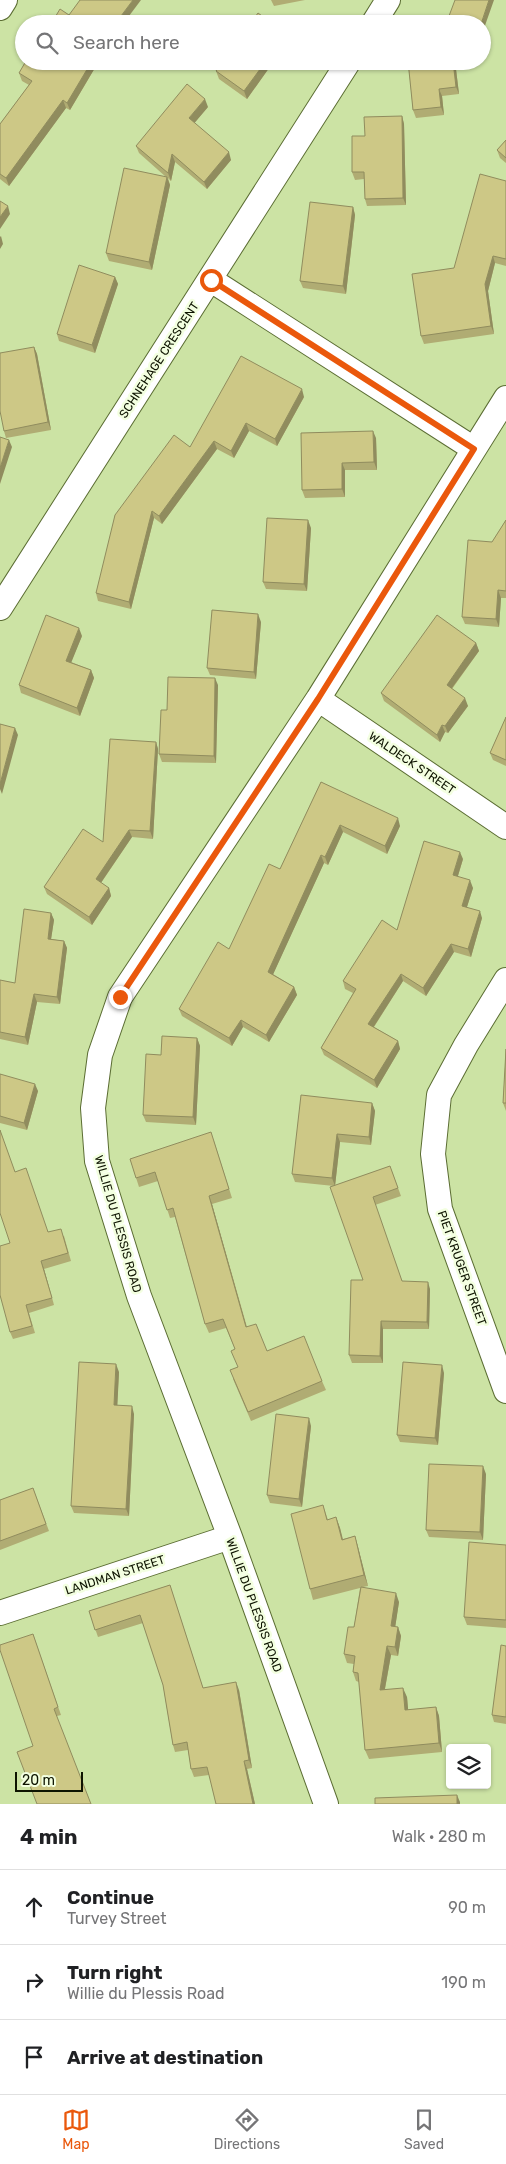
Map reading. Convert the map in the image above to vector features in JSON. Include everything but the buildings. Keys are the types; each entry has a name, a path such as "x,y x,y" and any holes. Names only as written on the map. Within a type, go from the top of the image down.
{"street":[{"path":"0,8 5,0"},
{"path":"379,15 388,0"},
{"name":"SCHNEHAGE CRESCENT","path":"0,608 343,70"},
{"path":"211,280 474,449"},
{"name":"WILLIE DU PLESSIS ROAD","path":"326,1804 230,1537 139,1296 97,1161 93,1108 100,1055 120,997 318,699 506,398"},
{"name":"WALDECK STREET","path":"318,699 506,827"},
{"name":"PIET KRUGER STREET","path":"506,980 466,1045 439,1095 433,1154 440,1209 506,1391"},
{"name":"LANDMAN STREET","path":"0,1613 230,1537"}],"route":[{"path":"120,997 318,699 474,449 211,280"}]}
